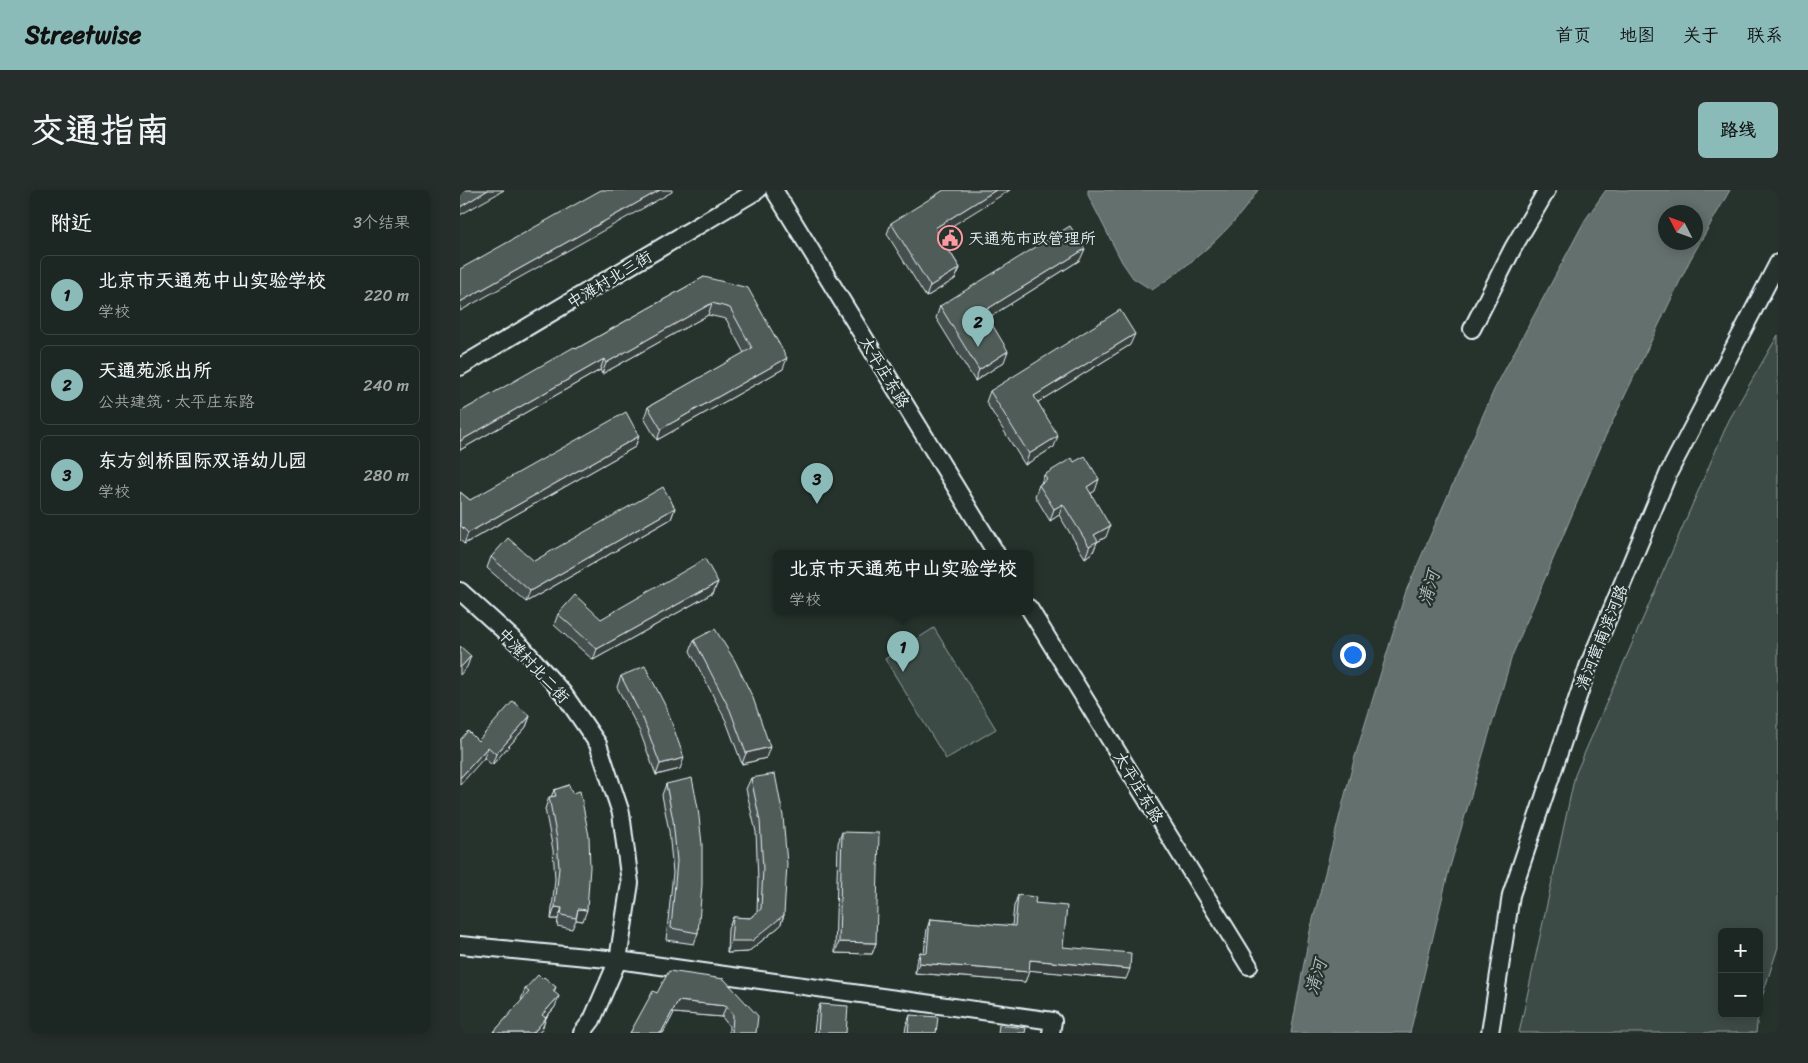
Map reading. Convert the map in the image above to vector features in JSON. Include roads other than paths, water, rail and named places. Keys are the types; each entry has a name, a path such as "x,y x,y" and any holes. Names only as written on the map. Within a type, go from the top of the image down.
{"street":[{"name":"中滩村北三街","path":"460,367 758,190"},
{"name":"太平庄东路","path":"774,190 994,550"},
{"path":"1472,330 1513,248 1547,190"},
{"name":"清河营南滨河路","path":"1490,1033 1512,895 1589,664 1669,472 1778,263"},
{"name":"中滩村北二街","path":"460,591 522,647 563,693 598,744 621,813 630,883 618,960 592,1020 582,1033"},
{"name":"太平庄东路","path":"1033,615 1249,966"},
{"path":"460,945 618,960 1053,1021 1052,1033"}],"water":[{"path":"1088,190 1258,190 1223,233 1182,269 1152,290 1133,278 1122,262 1088,195"},
{"name":"清河","path":"1606,190 1730,190 1703,237 1703,205 1658,205 1658,250 1696,250 1605,437 1512,656 1449,870 1410,1033 1291,1033 1310,931 1354,760 1406,591 1494,390 1585,220"}],"place":[{"name":"天通苑市政管理所","path":"950,238"},
{"name":"天通苑派出所","path":"978,347"},
{"name":"东方剑桥国际双语幼儿园","path":"817,504"},
{"name":"北京市天通苑中山实验学校","path":"903,672"}]}
